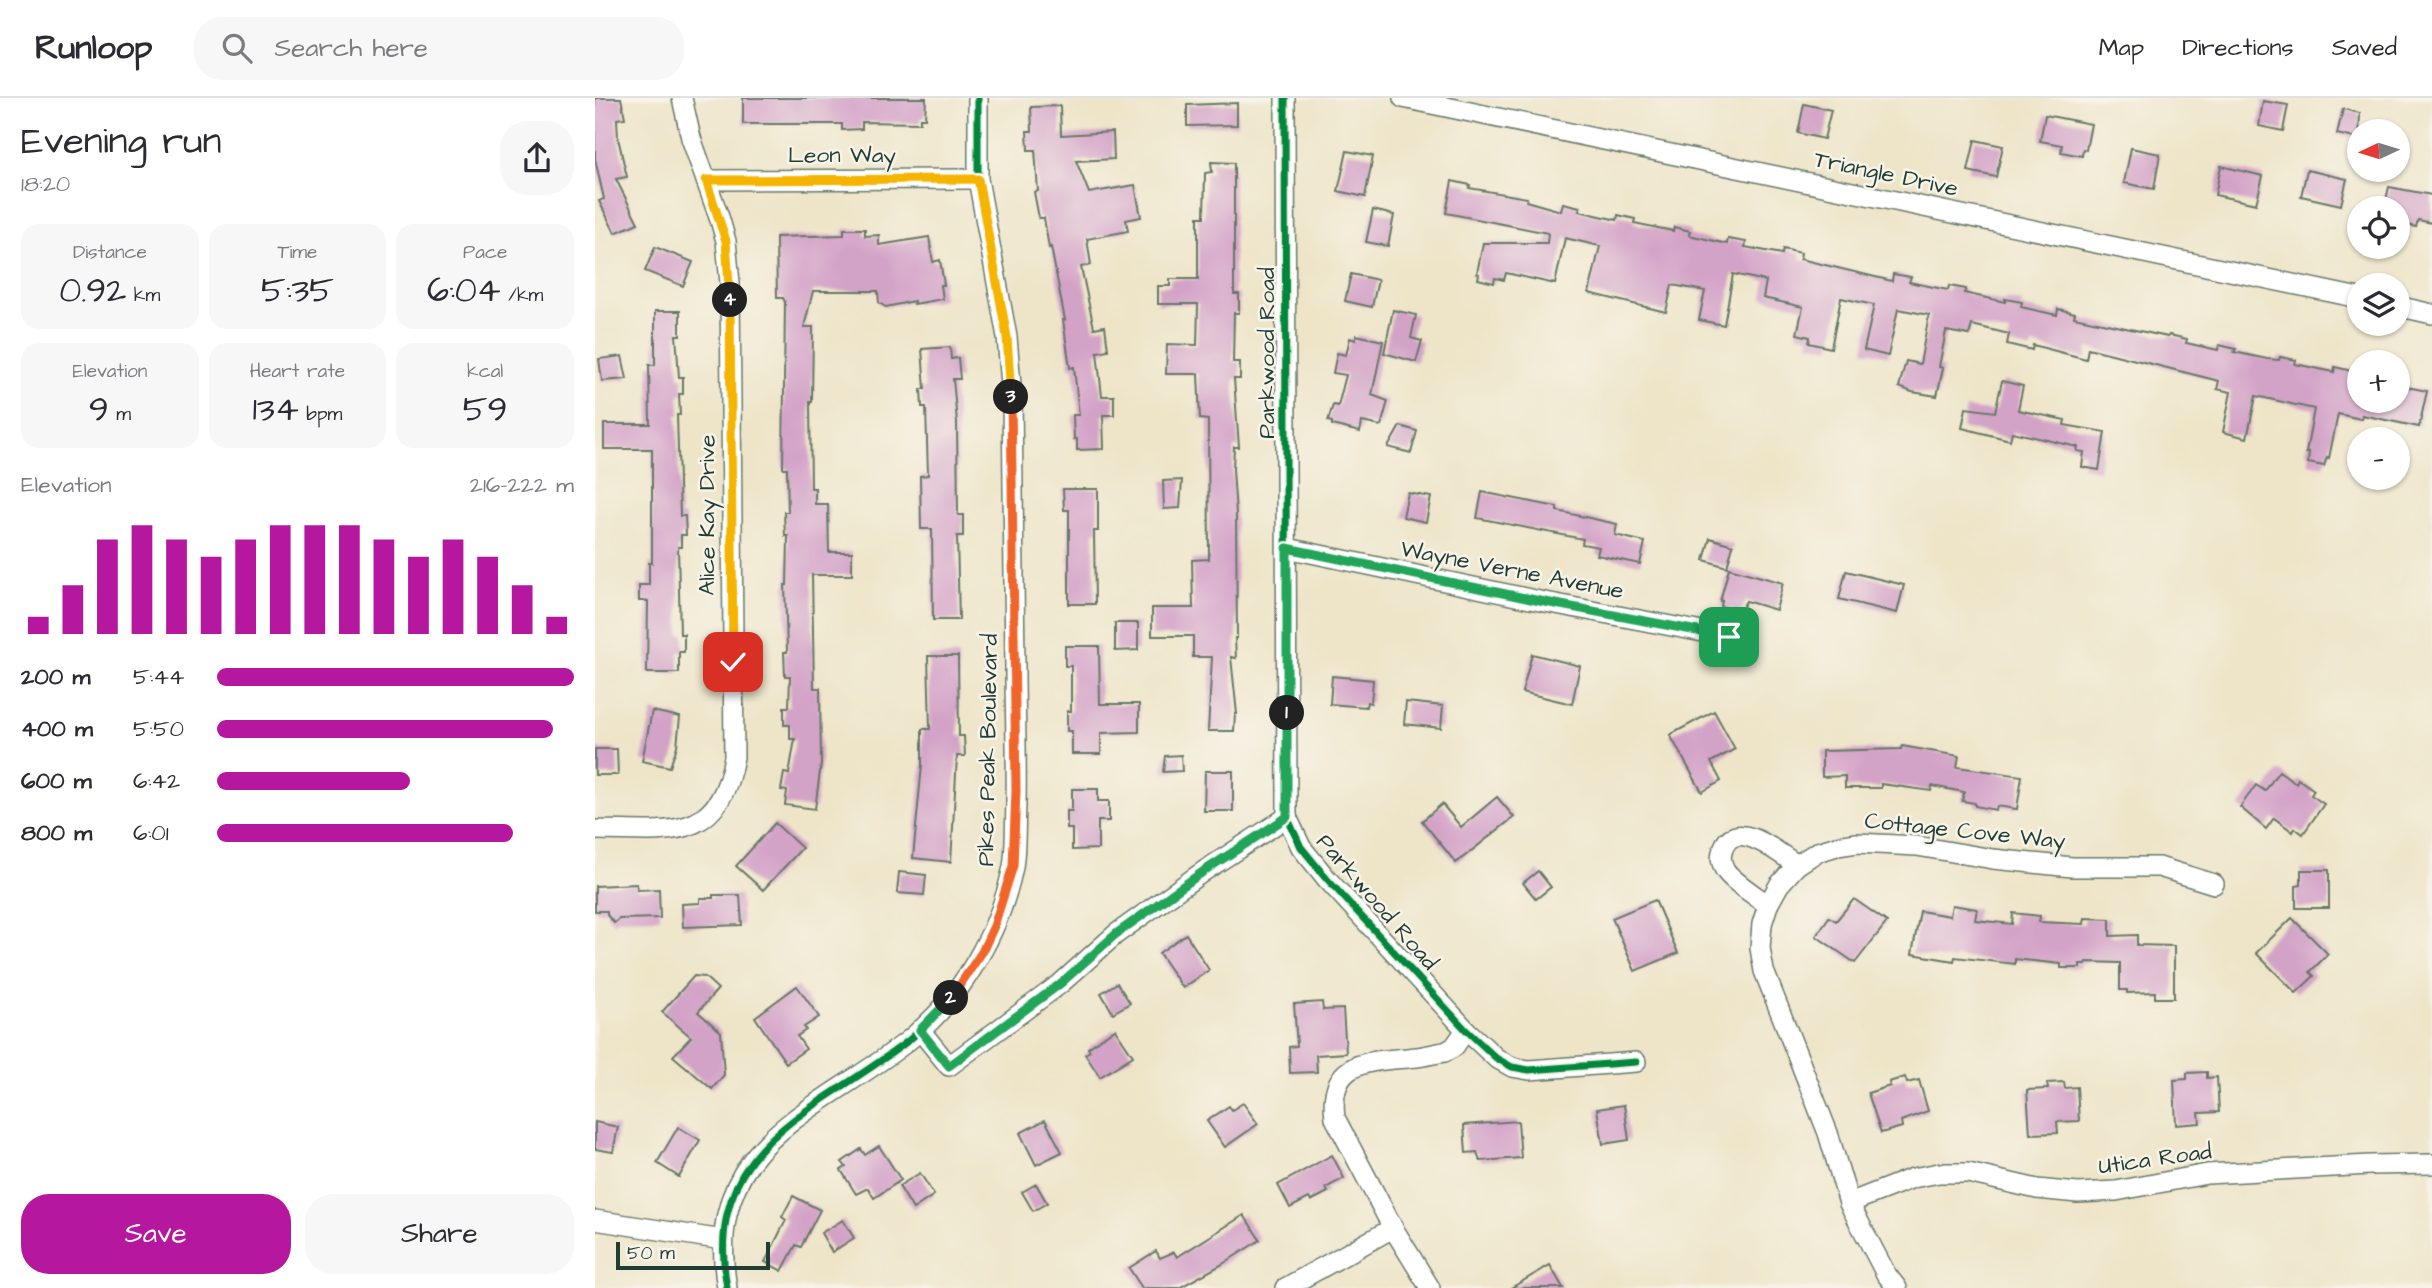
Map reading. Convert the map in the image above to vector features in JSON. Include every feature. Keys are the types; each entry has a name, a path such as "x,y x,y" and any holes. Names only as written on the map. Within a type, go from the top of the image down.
{"street":[{"name":"Alice Kay Drive","path":"595,830 665,830 698,823 717,806 725,794 730,778 734,743 730,283 726,241 691,138 682,98"},
{"name":"Pikes Peak Boulevard","path":"727,1288 723,1240 726,1219 735,1189 759,1150 778,1130 920,1030 955,994 982,952 994,926 1013,866 1015,834 1011,397 1007,337 978,179 978,98"},
{"name":"Parkwood Road","path":"1285,98 1287,817 1301,847 1327,878 1496,1058 1511,1067 1529,1070 1636,1062"},
{"name":"Triangle Drive","path":"1403,98 2347,295"},
{"name":"Leon Way","path":"706,180 978,179"},
{"path":"2410,309 2432,314"},
{"name":"Wayne Verne Avenue","path":"1287,548 1729,637"},
{"path":"920,1030 949,1066 1060,984 1116,934 1204,871 1287,817"},
{"path":"1768,905 1726,871 1721,859 1723,846 1734,836 1748,836 1759,839 1797,866"},
{"name":"Cottage Cove Way","path":"1897,1288 1886,1274 1849,1203 1828,1133 1764,971 1760,948 1762,924 1779,885 1797,866 1817,852 1857,843 1917,846 1993,859 2072,867 2159,867 2214,884"},
{"path":"1430,1288 1394,1228 1335,1118 1336,1089 1350,1070 1366,1061 1445,1052 1454,1047 1467,1030"},
{"name":"Utica Road","path":"1849,1203 1913,1178 1939,1173 1968,1173 2037,1189 2078,1193 2116,1191 2207,1174 2432,1164"},
{"path":"595,1220 723,1240"},
{"path":"1285,1288 1394,1228"}],"building":[{"path":"595,98 621,98 625,118 617,119 618,138 627,177 616,179 638,223 615,233 599,201 604,199 595,159"},
{"path":"743,98 926,98 925,118 920,118 920,123 862,122 862,129 842,130 842,124 743,124"},
{"path":"2263,101 2288,105 2283,131 2259,126"},
{"path":"1237,103 1237,125 1187,126 1187,105"},
{"path":"1804,104 1831,110 1824,139 1798,133"},
{"path":"1060,106 1061,135 1113,132 1114,159 1076,161 1089,193 1135,185 1141,217 1126,220 1128,231 1087,239 1091,265 1081,267 1094,328 1105,326 1108,350 1097,352 1102,396 1114,396 1114,415 1103,415 1104,449 1077,450 1077,439 1074,439 1073,415 1079,415 1074,367 1070,368 1065,320 1051,247 1049,248 1044,218 1039,218 1034,192 1038,191 1035,150 1028,150 1027,131 1032,131 1031,107"},
{"path":"2343,109 2360,113 2360,119 2347,119 2347,136 2337,134"},
{"path":"2045,115 2091,124 2086,150 2083,149 2082,156 2061,152 2062,145 2040,141"},
{"path":"1975,140 2003,146 1996,177 1968,171"},
{"path":"2131,148 2160,154 2154,189 2124,183"},
{"path":"1347,151 1373,156 1365,197 1338,191"},
{"path":"1211,162 1234,163 1234,294 1239,294 1239,313 1234,313 1233,362 1240,362 1240,379 1234,379 1239,447 1234,447 1233,469 1237,638 1236,658 1231,657 1237,714 1234,731 1208,731 1212,657 1193,657 1193,636 1152,636 1152,608 1193,608 1192,560 1209,559 1208,420 1200,419 1198,374 1166,374 1167,344 1197,345 1198,304 1158,304 1158,286 1170,286 1170,279 1198,279 1198,217 1204,217 1205,173 1212,172"},
{"path":"2221,166 2263,176 2256,204 2215,195"},
{"path":"2307,170 2347,179 2341,205 2301,196"},
{"path":"1452,181 1470,185 1469,188 1527,198 1526,201 1561,211 1563,203 1580,207 1579,211 1617,220 1618,215 1635,219 1634,223 1673,231 1674,227 1690,231 1689,235 1727,244 1728,239 1746,242 1745,247 1782,254 1783,249 1801,253 1800,259 1892,281 1893,274 1911,277 1909,282 1948,290 1949,286 1966,289 1964,293 2005,302 2005,299 2022,302 2021,307 2057,315 2058,309 2075,313 2074,317 2187,339 2186,343 2218,350 2219,345 2236,349 2234,352 2267,359 2279,360 2280,357 2296,360 2295,364 2334,372 2335,367 2347,370 2347,413 2410,413 2410,388 2427,391 2419,427 2362,415 2361,419 2338,414 2329,458 2327,457 2324,466 2308,463 2309,453 2306,453 2314,409 2256,396 2247,438 2223,432 2231,392 2217,389 2219,381 2088,348 2086,359 2033,345 2032,350 2007,344 2009,334 1972,325 1969,335 1946,331 1939,367 1943,368 1937,396 1912,392 1899,387 1906,361 1920,364 1929,315 1898,309 1888,356 1864,350 1874,305 1841,298 1831,348 1809,343 1810,337 1797,334 1803,307 1763,298 1766,281 1733,274 1724,325 1699,320 1705,291 1672,285 1666,312 1589,293 1600,246 1565,238 1555,284 1506,273 1504,280 1495,278 1494,283 1478,279 1483,243 1547,243 1548,233 1446,213"},
{"path":"2389,187 2432,195 2432,223 2418,220 2416,227 2410,226 2410,196 2387,196"},
{"path":"1373,210 1394,215 1388,246 1366,242"},
{"path":"844,229 865,229 865,236 879,235 879,245 929,237 933,262 940,260 944,285 941,285 943,299 886,307 879,303 878,291 813,291 804,327 813,327 811,488 815,488 815,504 828,504 829,552 852,552 852,575 812,575 814,688 820,688 821,764 815,809 785,805 787,791 781,790 784,773 789,774 795,739 790,739 790,725 784,725 784,707 789,707 790,676 785,676 784,652 787,652 785,585 788,536 785,536 784,512 788,512 787,468 783,468 785,302 783,298 777,298 776,237 844,235"},
{"path":"655,247 693,262 683,286 645,271"},
{"path":"1351,274 1378,280 1372,307 1345,301"},
{"path":"1393,310 1416,315 1411,338 1422,341 1416,362 1384,353"},
{"path":"655,311 680,311 680,335 676,335 683,394 679,394 680,415 677,415 680,516 685,516 686,535 681,535 681,547 678,547 680,634 684,634 684,652 679,652 679,673 647,673 648,601 639,601 639,585 649,585 649,563 652,563 652,449 604,449 604,424 650,424 649,365 655,365"},
{"path":"1356,335 1383,341 1372,395 1388,401 1381,426 1362,422 1360,432 1332,425 1332,422 1328,421 1333,405 1338,406 1346,375 1333,373 1337,353 1346,355 1350,338 1356,340"},
{"path":"950,347 951,359 958,358 960,379 953,379 957,422 958,515 963,515 963,536 957,536 959,620 933,620 932,529 921,529 920,476 928,475 926,407 922,407 921,389 925,389 922,349"},
{"path":"622,356 627,379 602,381 599,359"},
{"path":"2002,381 2023,386 2018,410 2065,420 2064,425 2105,432 2099,470 2082,467 2084,452 2077,451 2078,447 2012,432 2010,440 1962,428 1966,408 1995,412"},
{"path":"1400,426 1417,431 1411,453 1388,447"},
{"path":"1182,480 1180,508 1164,509 1163,481"},
{"path":"1063,489 1098,489 1098,531 1094,531 1095,604 1069,604 1069,510 1064,510"},
{"path":"1482,492 1557,507 1557,511 1617,524 1615,535 1645,542 1640,564 1597,555 1599,547 1582,544 1583,539 1477,518"},
{"path":"1408,493 1431,497 1426,522 1403,517"},
{"path":"1710,538 1733,545 1727,567 1704,560"},
{"path":"1729,568 1783,583 1776,610 1746,601 1740,612 1721,606"},
{"path":"1846,571 1904,585 1897,613 1839,599"},
{"path":"1115,623 1138,623 1138,650 1115,651"},
{"path":"1065,646 1099,646 1100,704 1139,704 1139,732 1101,733 1101,754 1072,754 1072,731 1067,731 1067,711 1071,711 1071,666 1065,666"},
{"path":"1532,654 1580,666 1572,704 1522,692"},
{"path":"928,656 958,656 959,736 964,736 965,756 957,756 951,862 913,858 922,765 922,729 930,729"},
{"path":"1332,676 1373,680 1371,703 1367,702 1366,707 1330,704"},
{"path":"1406,702 1443,706 1441,728 1404,724"},
{"path":"652,711 680,717 677,746 670,767 642,761"},
{"path":"1714,711 1735,749 1711,762 1721,781 1702,792 1670,735"},
{"path":"1902,746 1959,756 1957,767 2022,776 2017,809 1997,806 1996,810 1975,806 1975,803 1962,801 1964,792 1932,786 1931,791 1881,784 1881,788 1845,788 1845,776 1822,777 1822,751 1901,749"},
{"path":"595,749 617,749 618,775 595,775"},
{"path":"1181,755 1182,771 1163,772 1165,756"},
{"path":"1205,771 1233,771 1233,811 1204,811"},
{"path":"2279,771 2296,783 2298,779 2314,790 2311,795 2324,804 2303,834 2295,828 2293,832 2274,818 2266,829 2240,807 2256,785 2265,791"},
{"path":"1072,789 1098,789 1098,801 1109,801 1109,821 1098,821 1098,849 1072,850 1072,829 1067,829 1067,811 1072,811"},
{"path":"1497,797 1514,817 1456,863 1422,821 1442,804 1461,827"},
{"path":"775,823 802,848 763,890 736,866"},
{"path":"2301,870 2329,870 2329,908 2296,908 2296,886 2301,885"},
{"path":"1538,871 1551,887 1536,899 1523,883"},
{"path":"899,872 926,875 924,895 897,893"},
{"path":"637,884 637,890 659,889 660,918 619,919 614,923 607,911 595,911 595,886"},
{"path":"713,895 740,895 742,925 683,927 682,904 700,903 700,898 713,898"},
{"path":"1854,899 1887,922 1855,963 1816,936 1829,917 1836,921"},
{"path":"1655,900 1678,953 1635,971 1612,918"},
{"path":"1952,905 1977,909 1975,920 2012,924 2013,913 2040,916 2039,922 2084,924 2085,918 2110,919 2110,936 2137,935 2137,945 2174,946 2174,998 2155,998 2155,992 2127,993 2127,990 2120,990 2120,963 2087,962 2080,964 2080,968 2061,968 2061,964 2015,959 2015,964 1955,957 1954,961 1912,954 1920,911 1950,916"},
{"path":"2292,918 2328,954 2310,972 2314,976 2296,993 2256,953"},
{"path":"1186,934 1209,970 1183,988 1159,953"},
{"path":"694,976 705,977 718,989 698,1012 721,1032 724,1075 712,1089 673,1056 691,1037 662,1012"},
{"path":"1117,983 1130,1003 1113,1013 1101,993"},
{"path":"797,986 819,1017 804,1027 806,1030 797,1036 806,1049 786,1063 755,1017"},
{"path":"1322,1002 1323,1010 1343,1009 1346,1053 1316,1055 1317,1072 1290,1073 1289,1047 1297,1046 1294,1004"},
{"path":"1115,1029 1133,1056 1100,1077 1085,1054 1090,1051 1088,1048"},
{"path":"2207,1072 2207,1078 2217,1077 2219,1112 2199,1113 2200,1123 2176,1125 2174,1080 2187,1079 2187,1073"},
{"path":"1905,1077 1907,1083 1919,1080 1928,1111 1901,1121 1902,1127 1881,1133 1868,1093 1890,1086 1889,1082"},
{"path":"2064,1082 2065,1088 2077,1087 2079,1121 2057,1122 2058,1133 2030,1134 2027,1090 2048,1089 2047,1083"},
{"path":"1243,1103 1258,1124 1225,1147 1207,1121 1229,1106 1232,1110"},
{"path":"1624,1105 1629,1140 1603,1144 1597,1109"},
{"path":"1045,1120 1062,1152 1036,1165 1020,1133"},
{"path":"1518,1121 1521,1158 1480,1161 1477,1152 1466,1153 1464,1125"},
{"path":"595,1122 618,1127 613,1152 595,1149"},
{"path":"678,1127 700,1140 679,1177 657,1163"},
{"path":"879,1146 901,1180 874,1198 868,1188 856,1194 841,1170 846,1167 842,1162 861,1149 865,1155"},
{"path":"1332,1155 1344,1178 1326,1188 1328,1192 1290,1208 1278,1185"},
{"path":"920,1173 934,1195 913,1209 899,1186"},
{"path":"1036,1184 1047,1203 1033,1211 1022,1192"},
{"path":"793,1196 820,1210 801,1247 796,1245 782,1271 765,1262 786,1220 782,1217"},
{"path":"1244,1215 1260,1240 1179,1288 1142,1288 1129,1268 1156,1251 1160,1258 1174,1252 1177,1257"},
{"path":"843,1220 854,1238 832,1252 821,1233"},
{"path":"1550,1265 1563,1288 1511,1288"}],"cycle path":[{"path":"727,1288 724,1238 732,1198 749,1164 774,1137 804,1112 909,1040 941,1010 967,976 987,941 1008,889 1013,867 1016,770 1012,397 1007,337 978,179 978,98"},
{"path":"1285,98 1287,817 1301,847 1327,879 1466,1030 1496,1058 1512,1067 1529,1070 1636,1062"}],"route":[{"path":"733,662 730,283 726,241 706,180 978,179 1007,337 1011,397 1015,834 1013,866 1006,894 982,952 955,994 920,1030 949,1066 1060,984 1116,934 1204,871 1287,817 1287,548 1729,637"}]}
